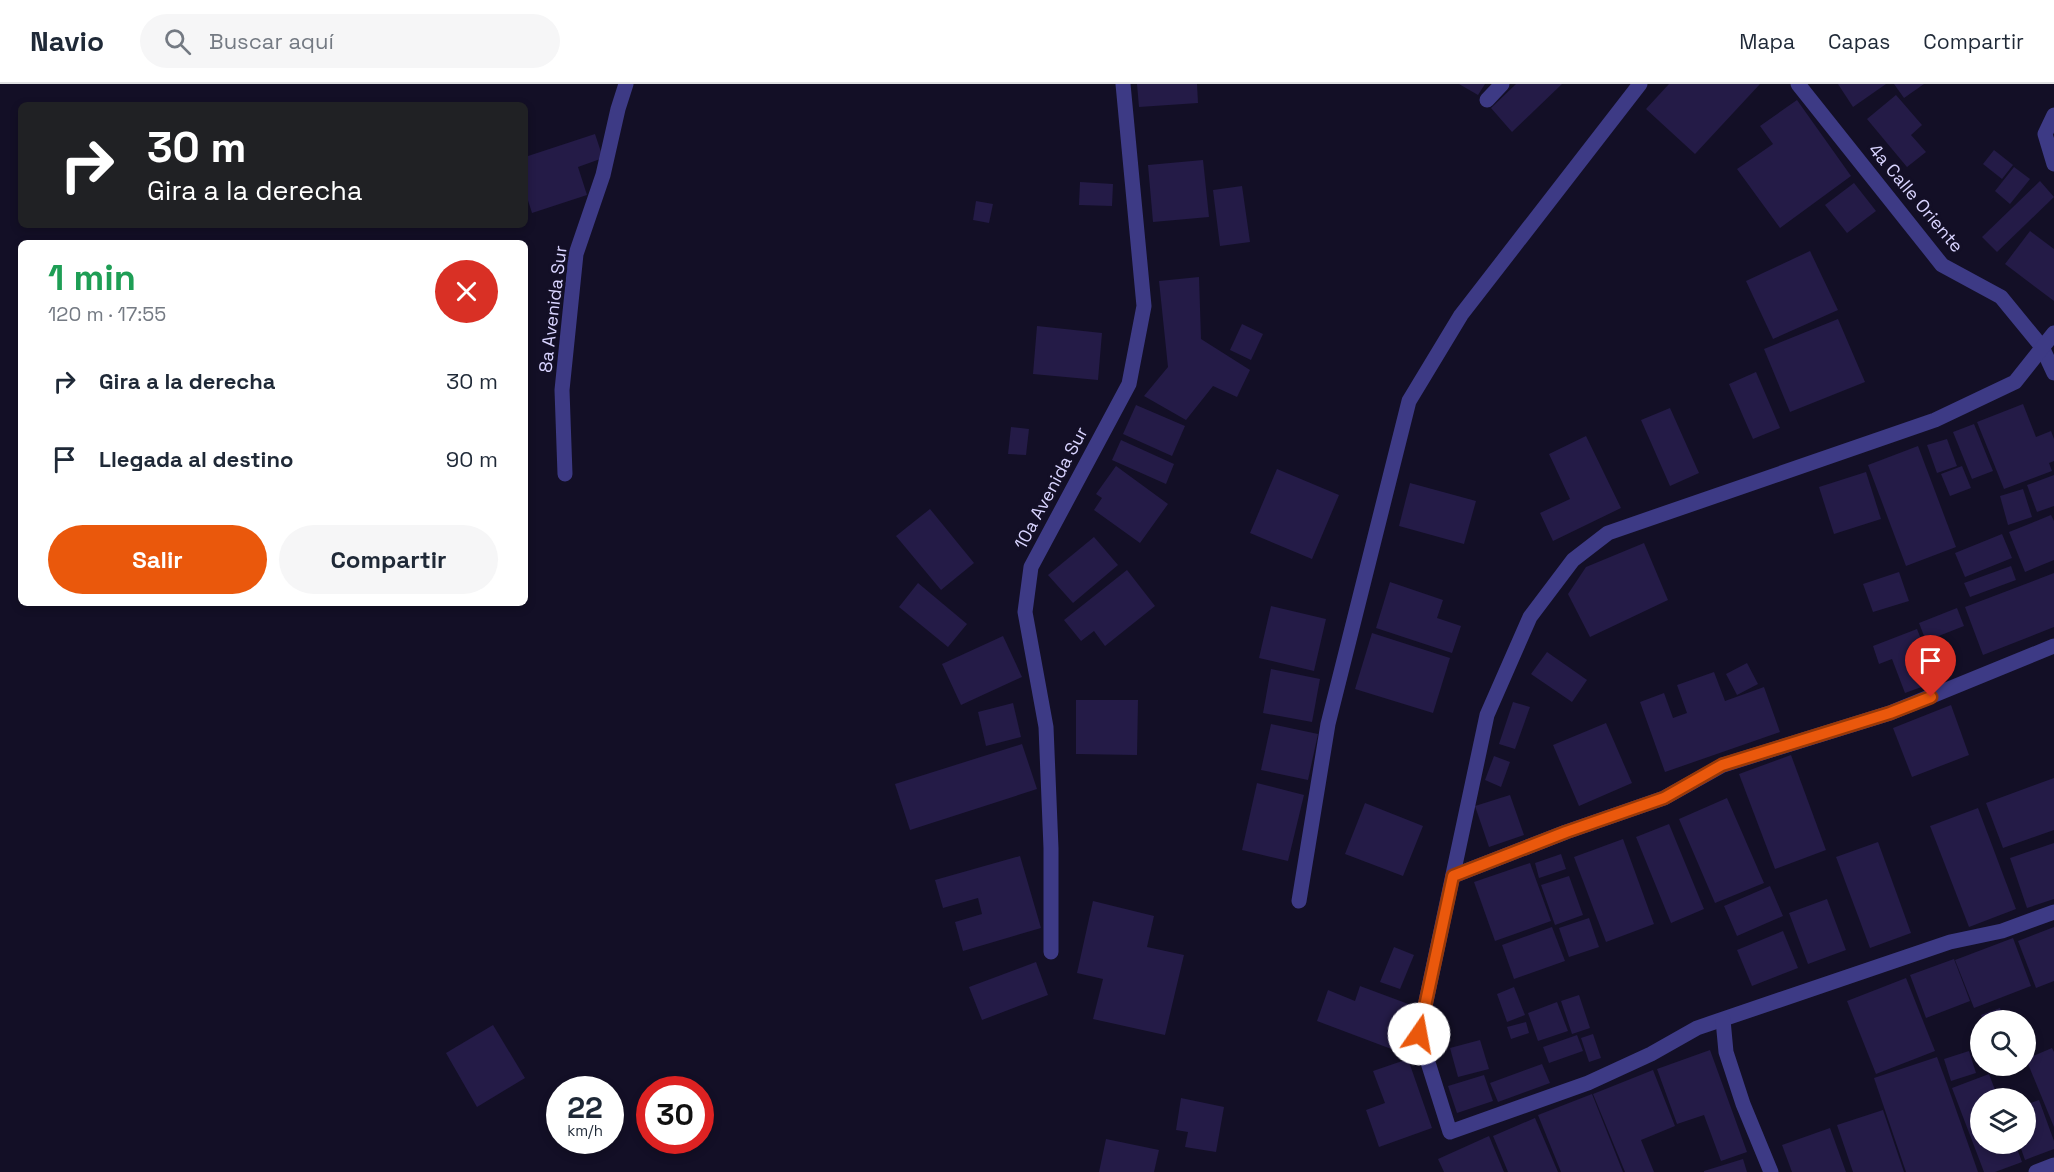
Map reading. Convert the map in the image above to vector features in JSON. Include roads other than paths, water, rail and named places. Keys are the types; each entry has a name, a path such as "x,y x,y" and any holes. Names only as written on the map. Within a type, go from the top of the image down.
{"street":[{"name":"8a Avenida Sur","path":"565,474 562,390 576,254 603,175 626,84"},
{"name":"10a Avenida Sur","path":"1051,952 1051,848 1046,727 1025,612 1031,567 1129,384 1144,306 1123,84"},
{"path":"1486,100 1502,84"},
{"path":"1299,901 1328,724 1408,401 1461,315 1640,84"},
{"name":"4a Calle Oriente","path":"1798,84 1942,265 2001,297 2042,347 2054,373"},
{"path":"2054,115 2045,134 2054,164"},
{"path":"2054,333 2015,382 1935,420 1608,533 1573,560 1530,616 1487,715 1419,1034 1450,1132 1588,1083 1651,1054 1697,1028 1950,942 2002,931 2054,912"},
{"path":"1453,876 1566,832 1664,798 1722,765 1890,713 2054,646"},
{"path":"1723,1020 1726,1052 1743,1104 1771,1172"},
{"path":"2036,1172 2054,1165"}]}
